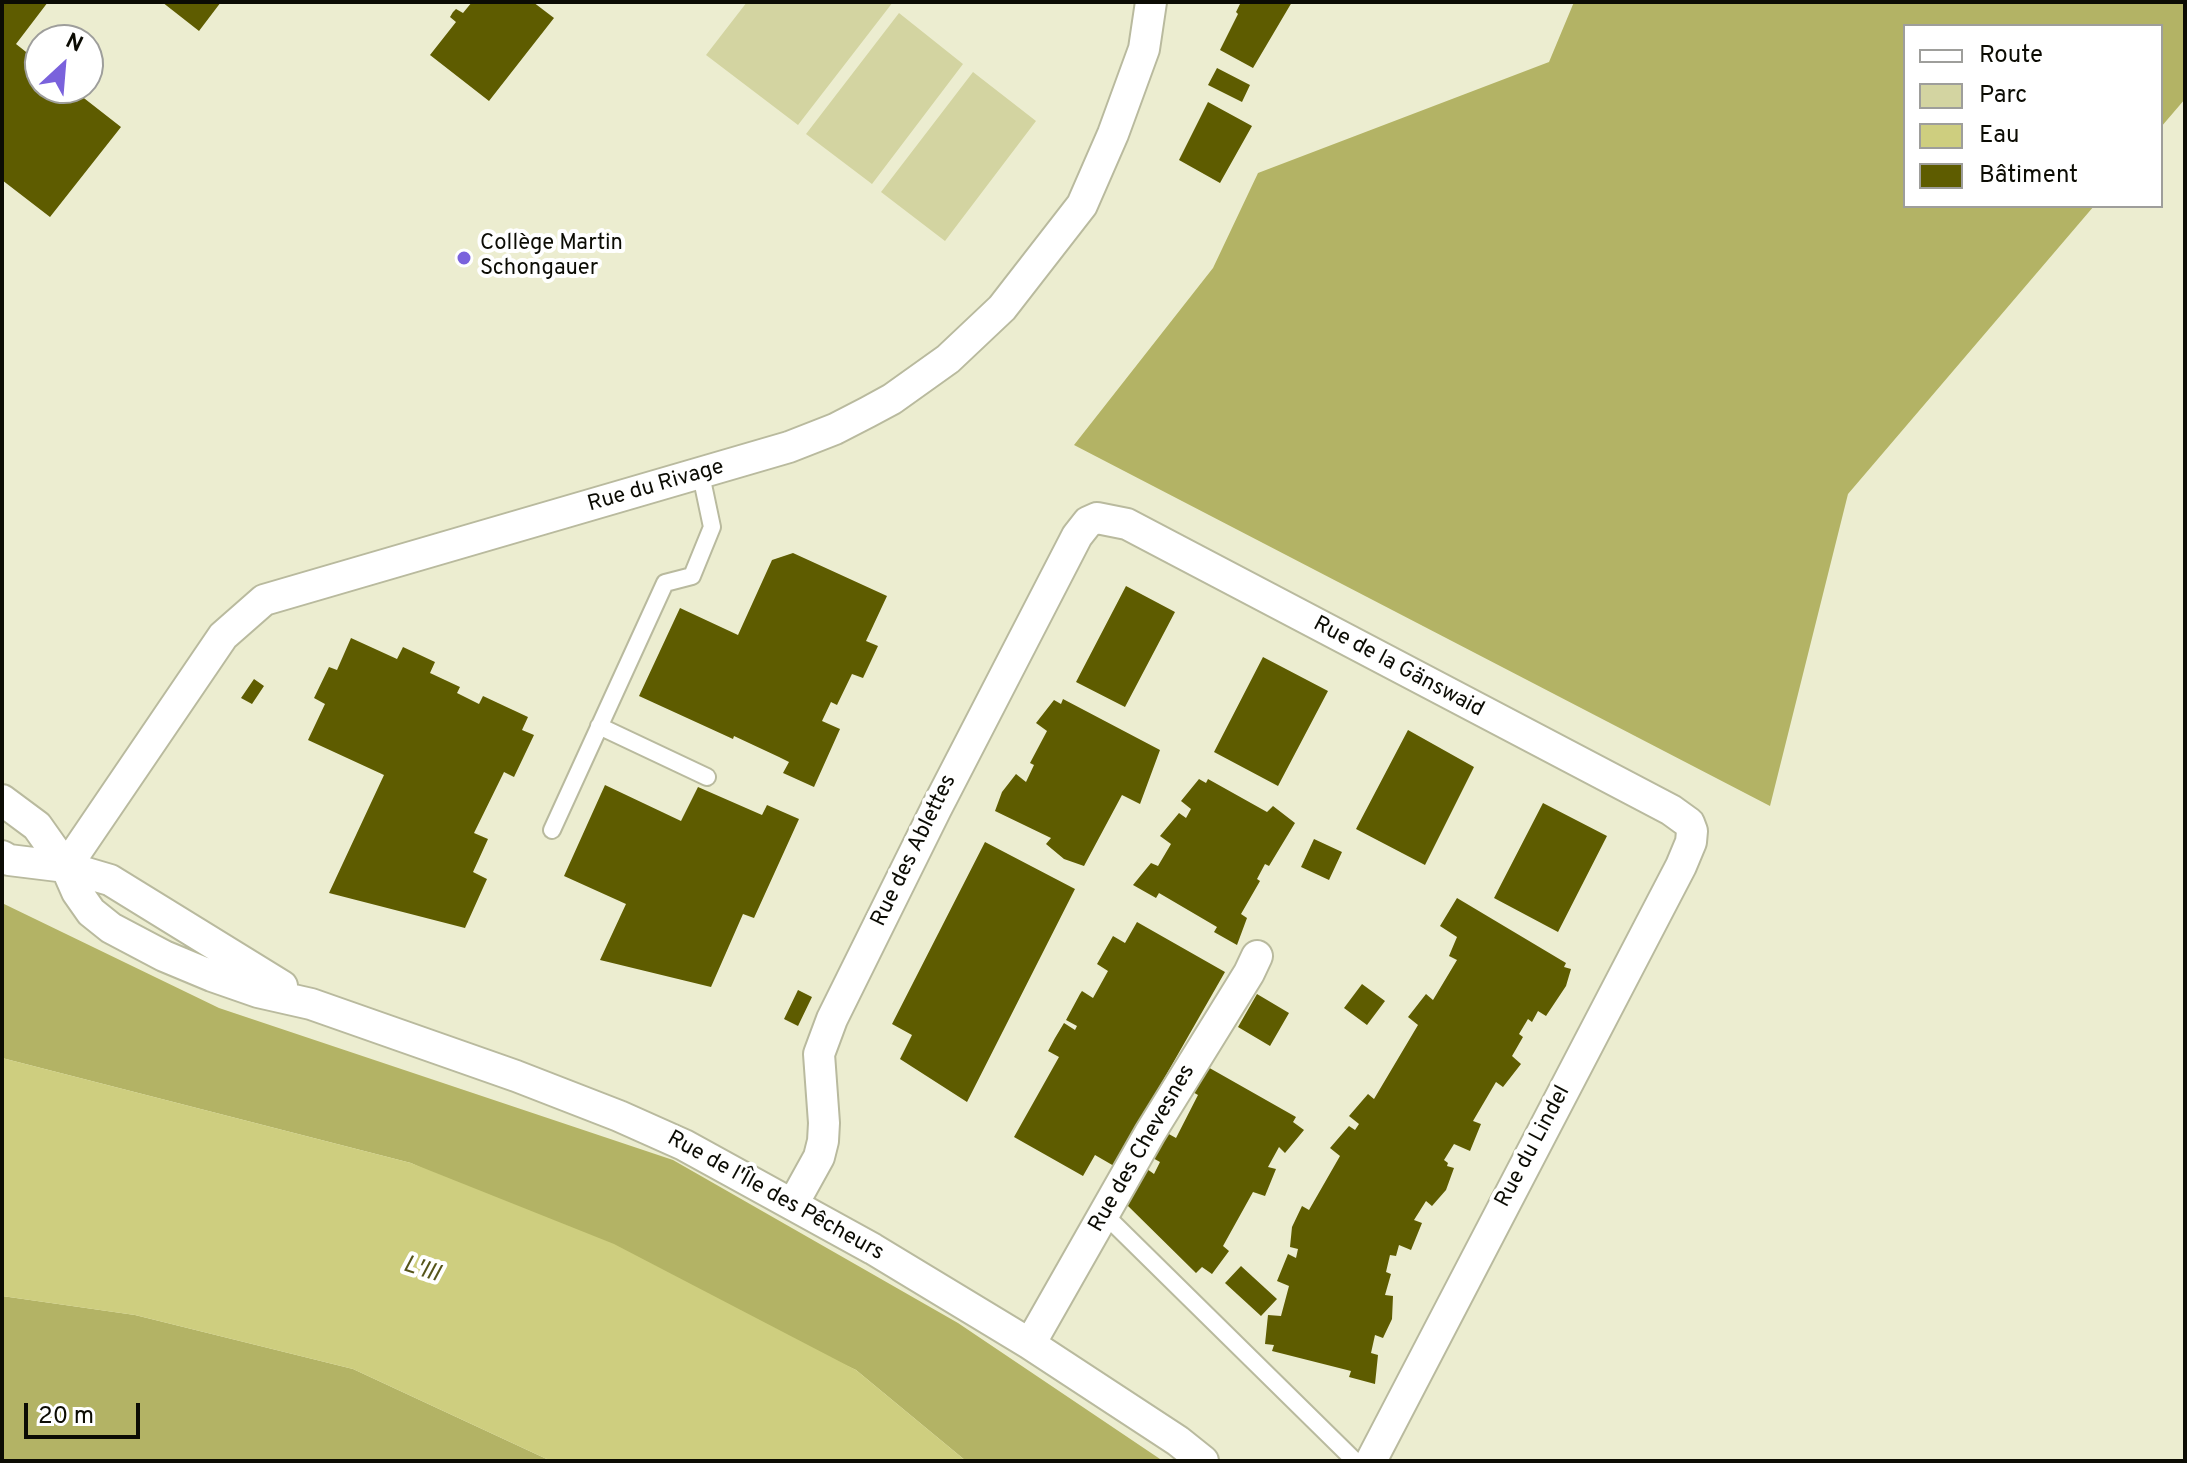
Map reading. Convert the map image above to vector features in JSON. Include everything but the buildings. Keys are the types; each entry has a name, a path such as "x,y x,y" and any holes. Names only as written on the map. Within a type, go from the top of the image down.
{"street":[{"name":"Rue du Rivage","path":"66,867 223,636 264,600 789,447 835,429 892,399 948,359 1002,308 1082,205 1113,134 1144,49 1151,2"},
{"name":"Rue de la Gänswaid","path":"1097,518 1127,524 1671,810 1689,823 1692,831"},
{"name":"Rue des Ablettes","path":"793,1204 819,1157 823,1141 819,1066 824,1037 942,797 1077,536 1088,522 1097,518"},
{"name":"Rue de l'Île des Pêcheurs","path":"2,800 37,826 66,867 77,892 91,912 111,928 164,956 212,976 258,992 311,1004 619,1116 684,1145 793,1204 1030,1344 1178,1441 1203,1461"},
{"name":"Rue du Lindel","path":"1371,1461 1681,866 1692,831"},
{"name":"Rue de l'Île des Pêcheurs","path":"2,856 9,860 66,867 110,880 311,1004"},
{"name":"Rue des Chevesnes","path":"1030,1344 1257,956"}],"lane":[{"path":"552,830 665,583 692,576 712,527 701,475"},
{"path":"599,726 707,777"},
{"path":"1104,1214 1355,1461"}],"green space":[{"path":"747,2 893,2 798,125 706,55"},
{"path":"899,13 963,64 872,184 806,134"},
{"path":"973,72 1036,121 945,241 881,192"}],"shaded area":[{"path":"1574,2 2185,2 2185,99 2163,125 2163,24 1903,24 1903,208 2092,208 1848,494 1770,806 1074,445 1213,268 1258,173 1549,62"},
{"path":"2,903 219,1008 673,1160 958,1323 1163,1461 966,1461 856,1370 411,1163 2,1058"},
{"path":"2,1296 135,1315 353,1369 551,1461 2,1461"}],"water":[{"name":"L'Ill","path":"2,1058 411,1163 614,1244 856,1370 966,1461 551,1461 353,1369 135,1315 2,1296"}],"place":[{"name":"Collège Martin Schongauer","path":"464,258"}]}
